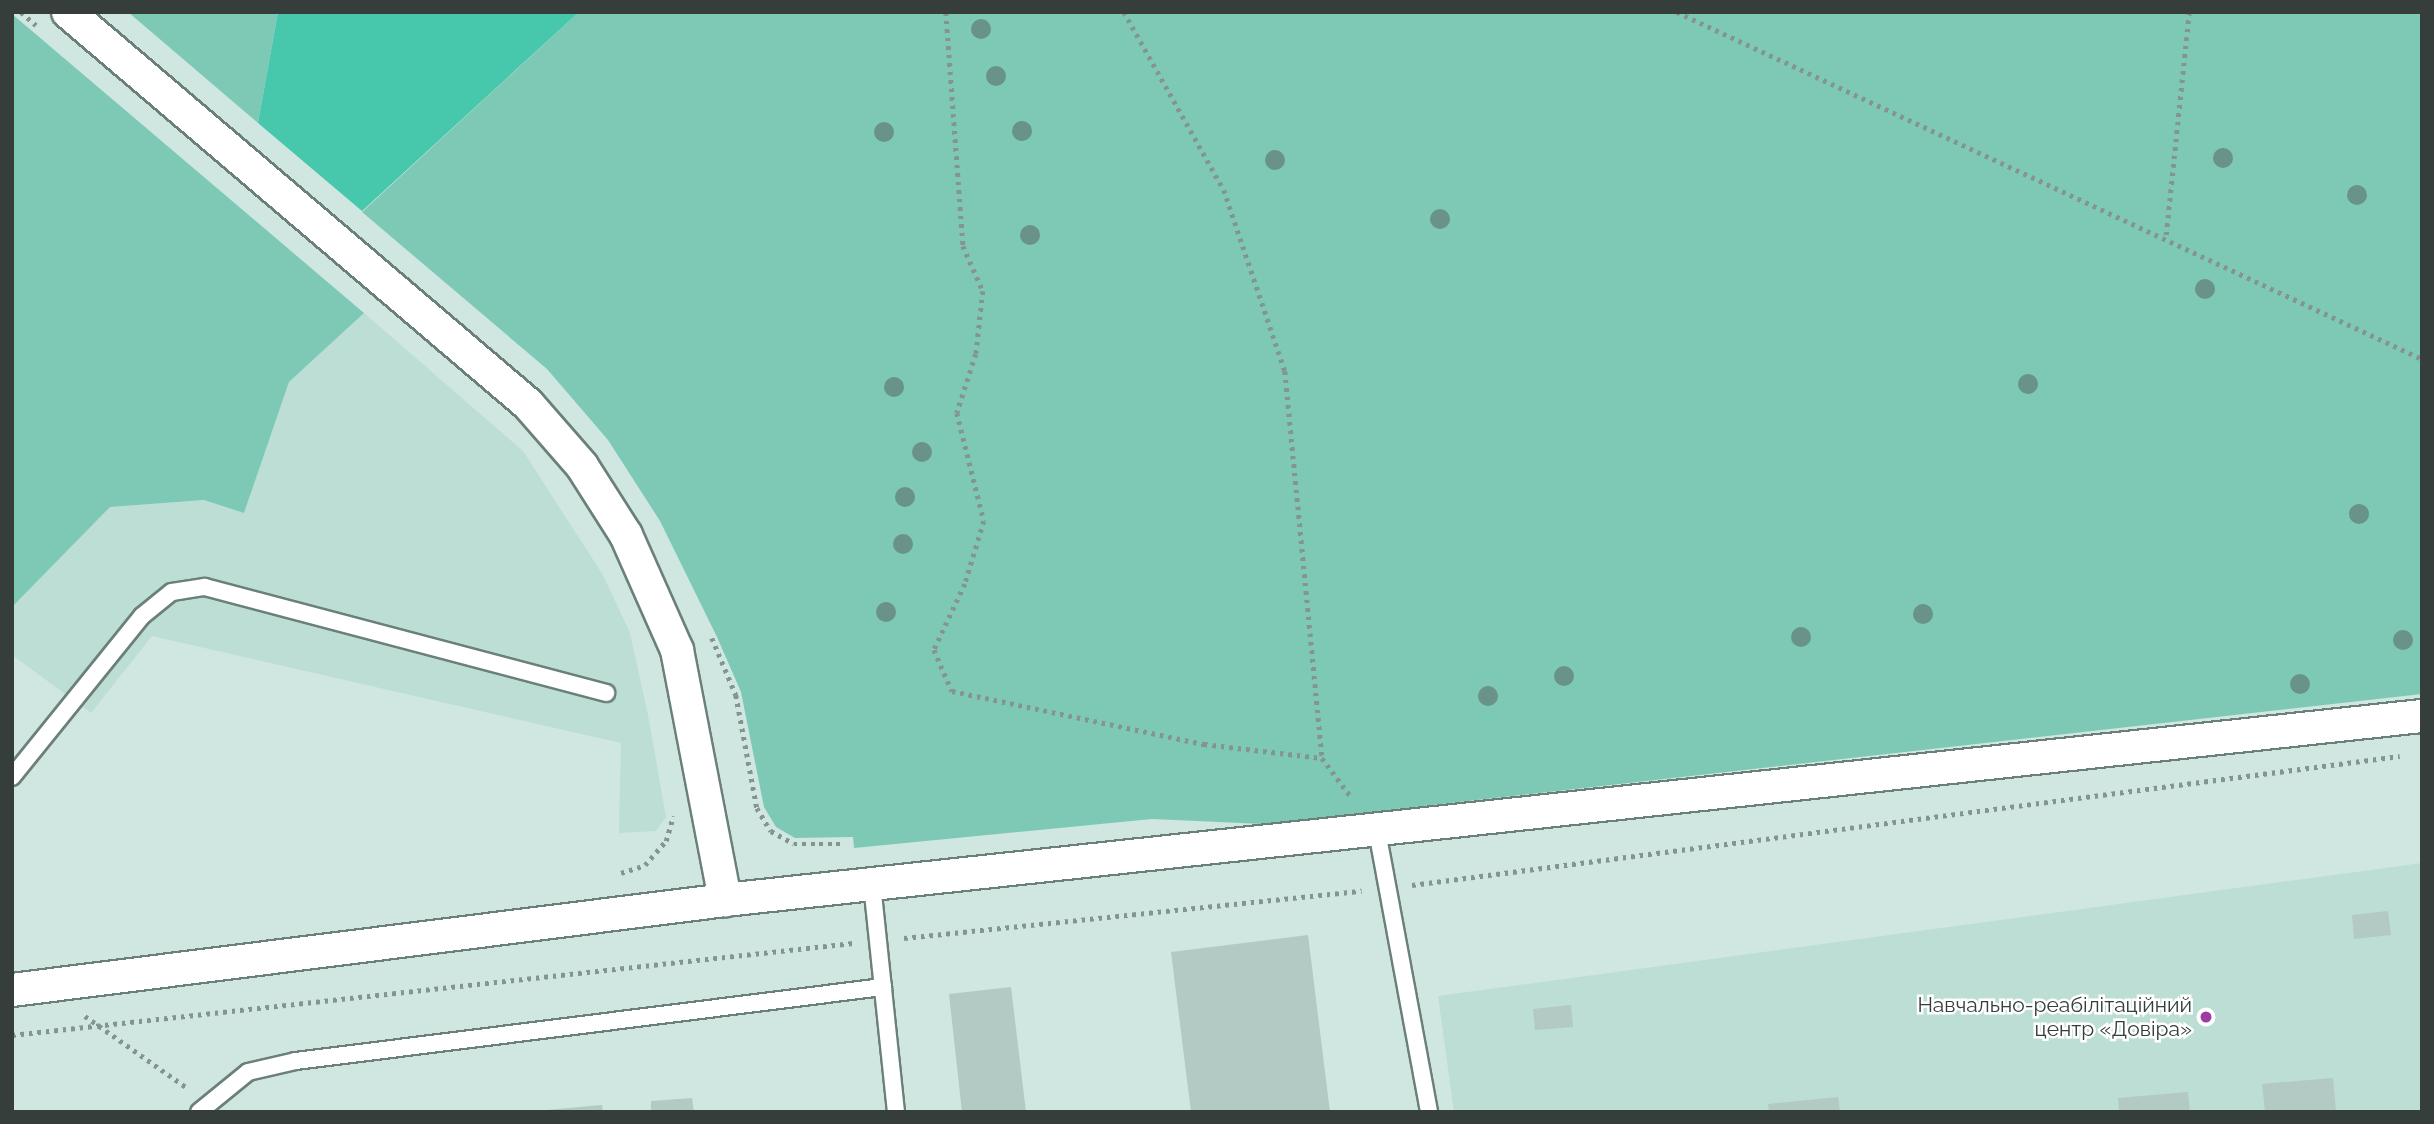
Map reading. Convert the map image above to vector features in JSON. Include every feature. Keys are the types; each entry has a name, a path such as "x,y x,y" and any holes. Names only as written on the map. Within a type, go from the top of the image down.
{"street":[{"path":"68,12 528,404 582,466 626,535 677,650 725,900"},
{"path":"27,988 725,900 2422,716"}],"lane":[{"path":"12,777 142,616 172,592 205,587 606,693"},
{"path":"1377,831 1429,1112"},
{"path":"872,884 896,1112"},
{"path":"203,1107 248,1072 296,1061 883,987"}],"path":[{"path":"21,12 42,30"},
{"path":"946,12 962,246 983,291 976,354 957,413 984,521 965,584 934,650 951,691 1205,744 1322,758"},
{"path":"1124,12 1224,190 1285,372 1322,758 1377,831"},
{"path":"1677,12 2166,235 2422,359"},
{"path":"2166,235 2189,12"},
{"path":"12,1035 878,941 1388,889 2408,755"},
{"path":"621,873 645,865 666,841 671,803"},
{"path":"27,988 97,1024 203,1107"}],"shaded area":[{"path":"364,313 523,451 603,575 630,633 648,715 666,817 656,831 619,833 621,743 152,636 91,713 12,655 12,607 110,507 205,500 244,513 289,382"},
{"path":"2422,863 2422,1112 1454,1112 1438,996"}],"green space":[{"path":"128,12 278,12 258,123"},
{"path":"278,12 579,12 362,211 258,123"},
{"path":"579,12 2422,12 2422,694 1263,824 1152,819 854,848 853,837 795,838 776,827 764,807 741,692 717,637 660,521 608,440 547,369 362,212"},
{"path":"12,14 364,313 289,382 244,513 204,500 110,507 12,607"}],"building":[{"path":"2388,911 2391,935 2354,939 2352,915"},
{"path":"1308,935 1330,1112 1191,1112 1171,952"},
{"path":"1011,987 1026,1112 962,1112 949,994"},
{"path":"1571,1005 1573,1027 1535,1030 1533,1009"},
{"path":"2333,1078 2336,1112 2265,1112 2262,1084"},
{"path":"2188,1092 2190,1112 2119,1112 2118,1098"},
{"path":"1838,1097 1840,1112 1769,1112 1768,1104"},
{"path":"692,1098 694,1112 651,1112 651,1101"},
{"path":"602,1105 603,1112 547,1112 547,1110"}],"place":[{"name":"Навчально-реабілітаційний центр «Довіра»","path":"2206,1017"}]}
